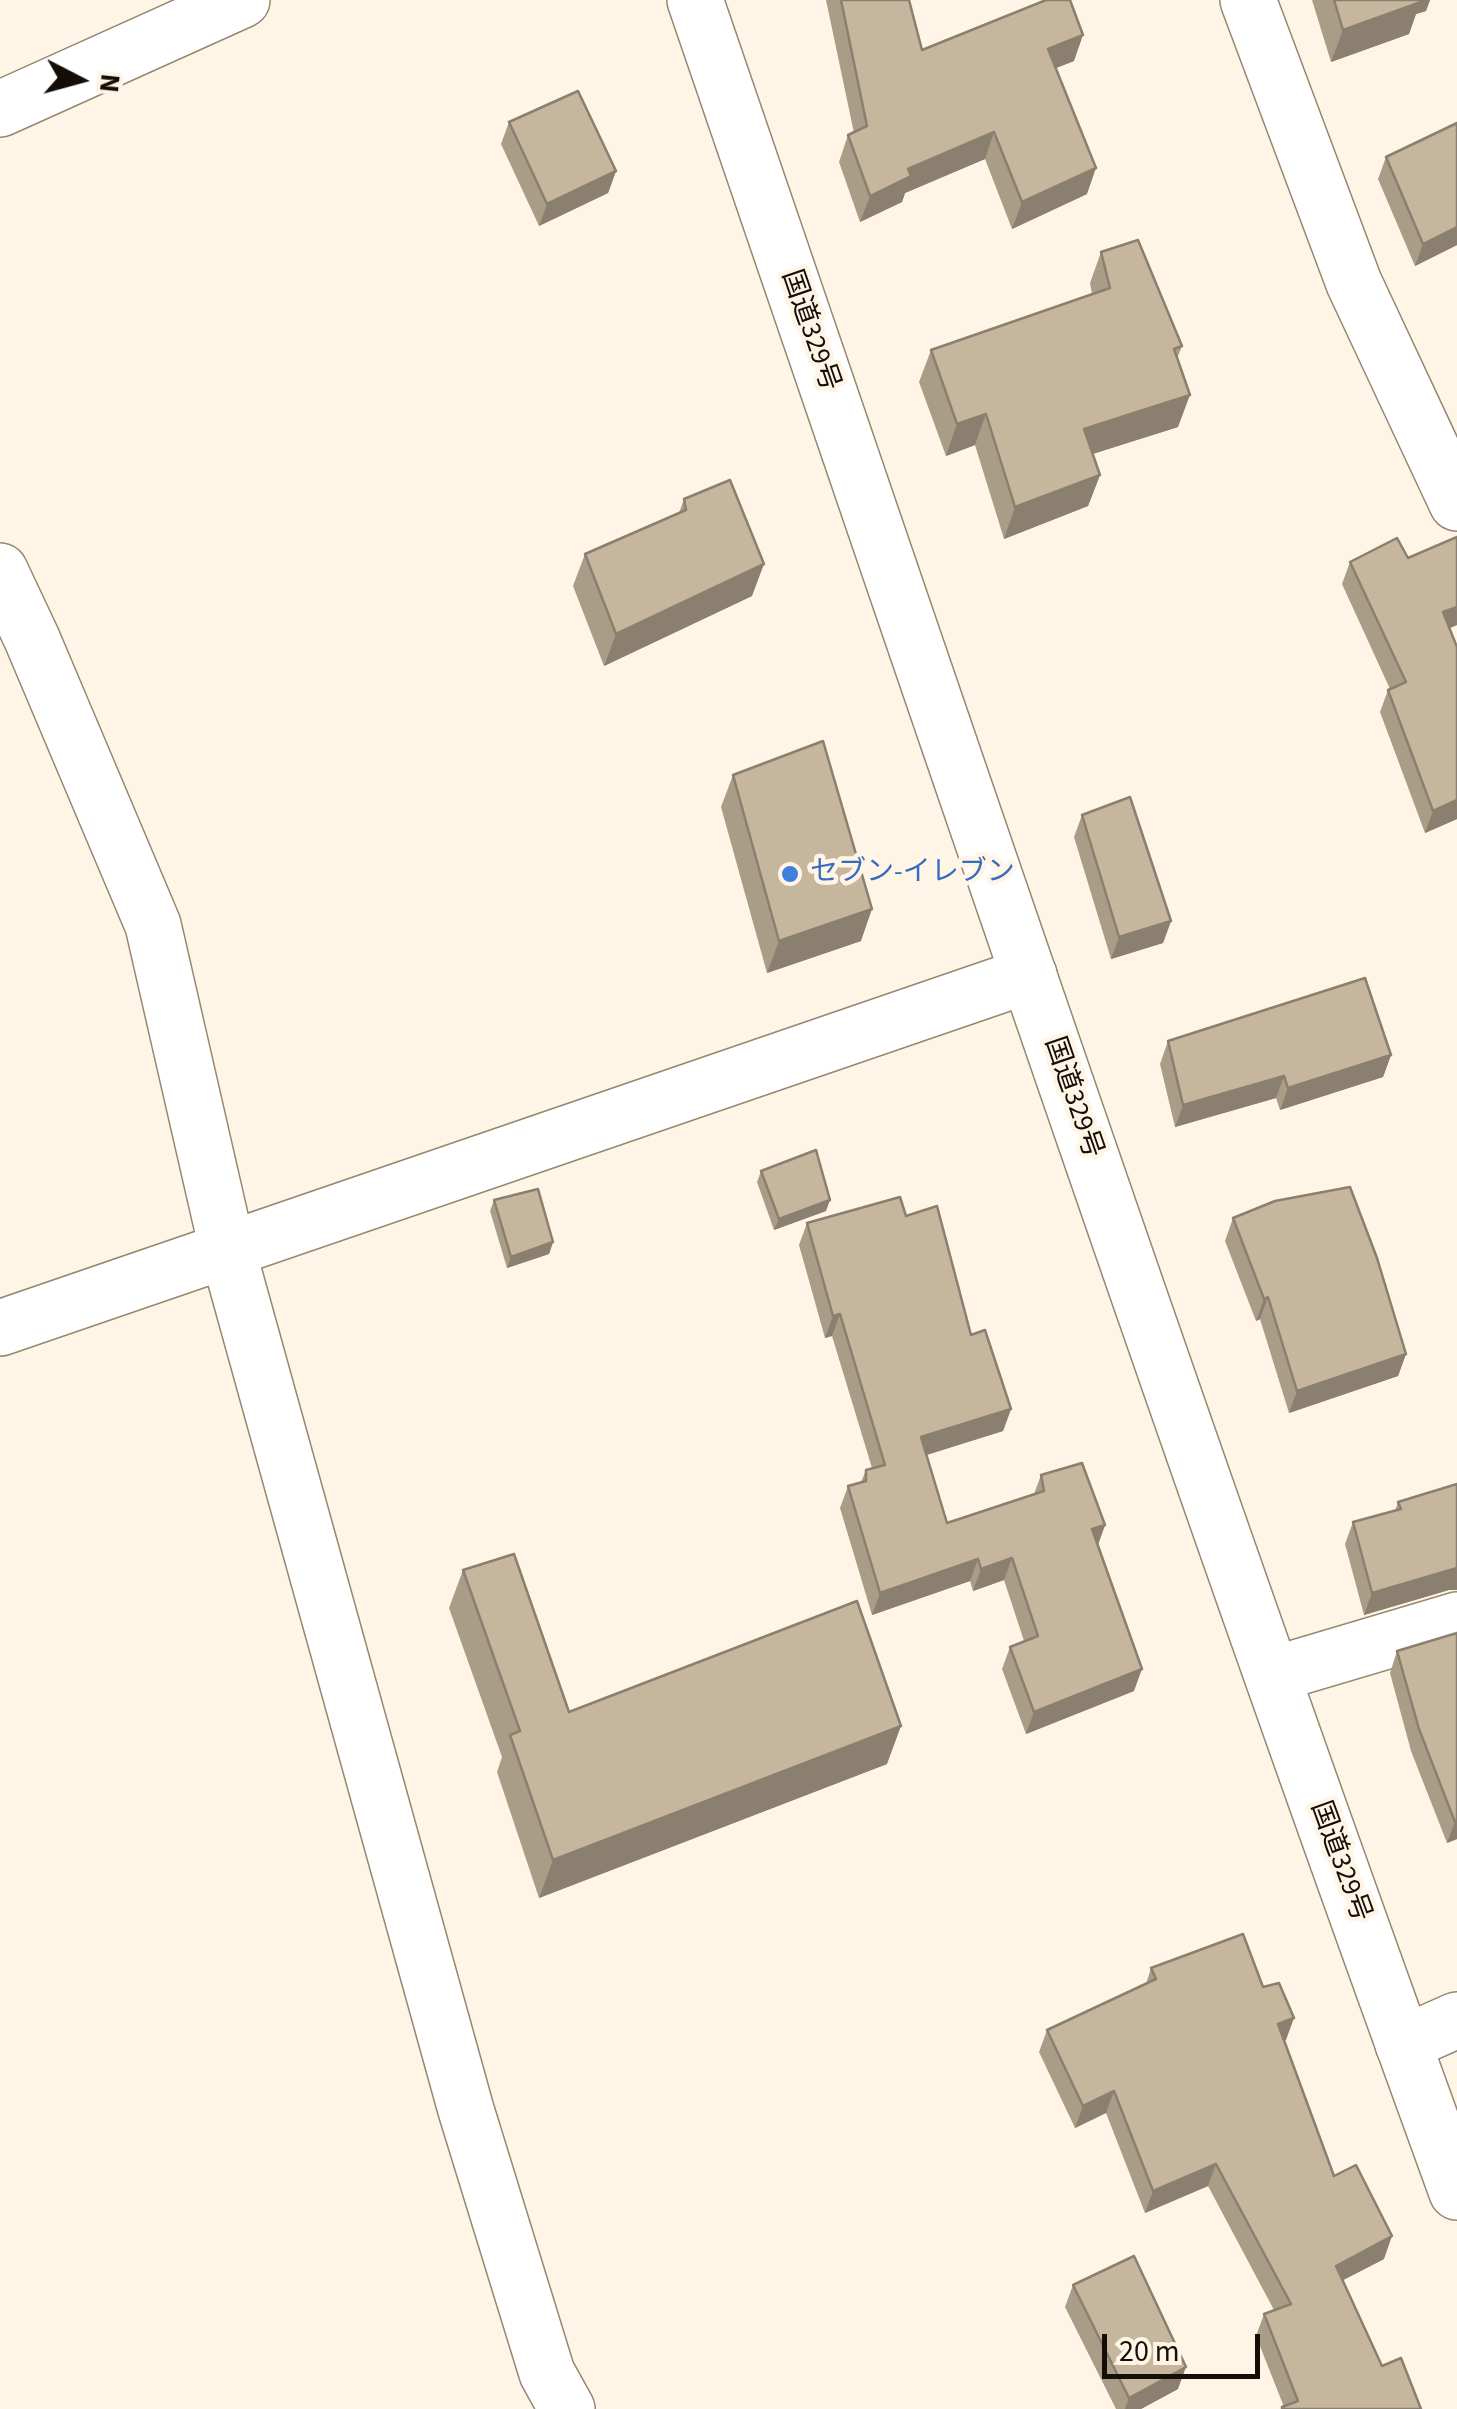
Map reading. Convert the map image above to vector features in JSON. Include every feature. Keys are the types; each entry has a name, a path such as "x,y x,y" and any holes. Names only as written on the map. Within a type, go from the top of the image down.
{"main road":[{"path":"0,109 242,0"},
{"name":"国道329号","path":"695,0 1272,1675 1457,2192"},
{"path":"1248,0 1354,283 1457,503"},
{"path":"0,570 154,925 228,1252 466,2110 547,2373 567,2409"},
{"path":"0,1328 1029,975"},
{"path":"1272,1675 1457,1620"},
{"path":"1403,2044 1457,2020"}],"building":[{"path":"841,0 909,0 922,50 1046,0 1070,0 1083,35 1048,49 1096,168 1022,202 994,132 908,169 911,176 870,196 848,135 867,126"},
{"path":"1334,0 1420,0 1421,2 1343,30"},
{"path":"578,91 616,171 547,204 509,122"},
{"path":"1457,123 1457,227 1423,244 1386,157"},
{"path":"1138,240 1182,346 1174,349 1190,395 1084,429 1100,475 1015,507 986,414 957,424 931,350 1110,288 1101,252"},
{"path":"730,480 764,564 616,634 585,554 686,510 684,499"},
{"path":"1457,537 1457,607 1443,612 1457,647 1457,800 1433,811 1388,690 1406,682 1350,562 1397,538 1408,558"},
{"name":"セブン-イレブン","path":"823,741 872,909 779,941 733,775"},
{"path":"1130,797 1171,921 1119,937 1082,815"},
{"path":"1365,978 1391,1055 1288,1088 1284,1076 1183,1105 1168,1041"},
{"path":"816,1150 830,1200 779,1219 761,1171"},
{"path":"1350,1187 1377,1258 1406,1354 1297,1391 1268,1297 1264,1299 1233,1218 1275,1201"},
{"path":"538,1189 553,1242 511,1257 494,1200"},
{"path":"900,1197 906,1216 937,1206 971,1335 985,1330 1011,1409 921,1437 947,1523 1044,1491 1041,1475 1082,1463 1105,1525 1092,1529 1142,1669 1034,1712 1010,1647 1038,1636 1012,1558 981,1569 978,1559 880,1593 848,1486 866,1481 866,1470 885,1465 840,1314 833,1316 807,1223"},
{"path":"1457,1484 1457,1568 1372,1593 1353,1522 1401,1509 1398,1502"},
{"path":"514,1554 569,1712 857,1601 901,1726 553,1860 510,1735 520,1731 463,1570"},
{"path":"1457,1633 1455,1822 1419,1729 1397,1651"},
{"path":"1243,1934 1263,1987 1279,1983 1294,2018 1278,2024 1334,2176 1356,2165 1392,2236 1336,2266 1382,2366 1401,2358 1421,2409 1282,2409 1298,2401 1264,2314 1291,2304 1216,2164 1153,2191 1114,2091 1083,2106 1047,2030 1156,1979 1151,1968"},
{"path":"1134,2256 1186,2367 1129,2398 1073,2285"}],"place":[{"name":"セブン-イレブン","path":"790,874"}]}
